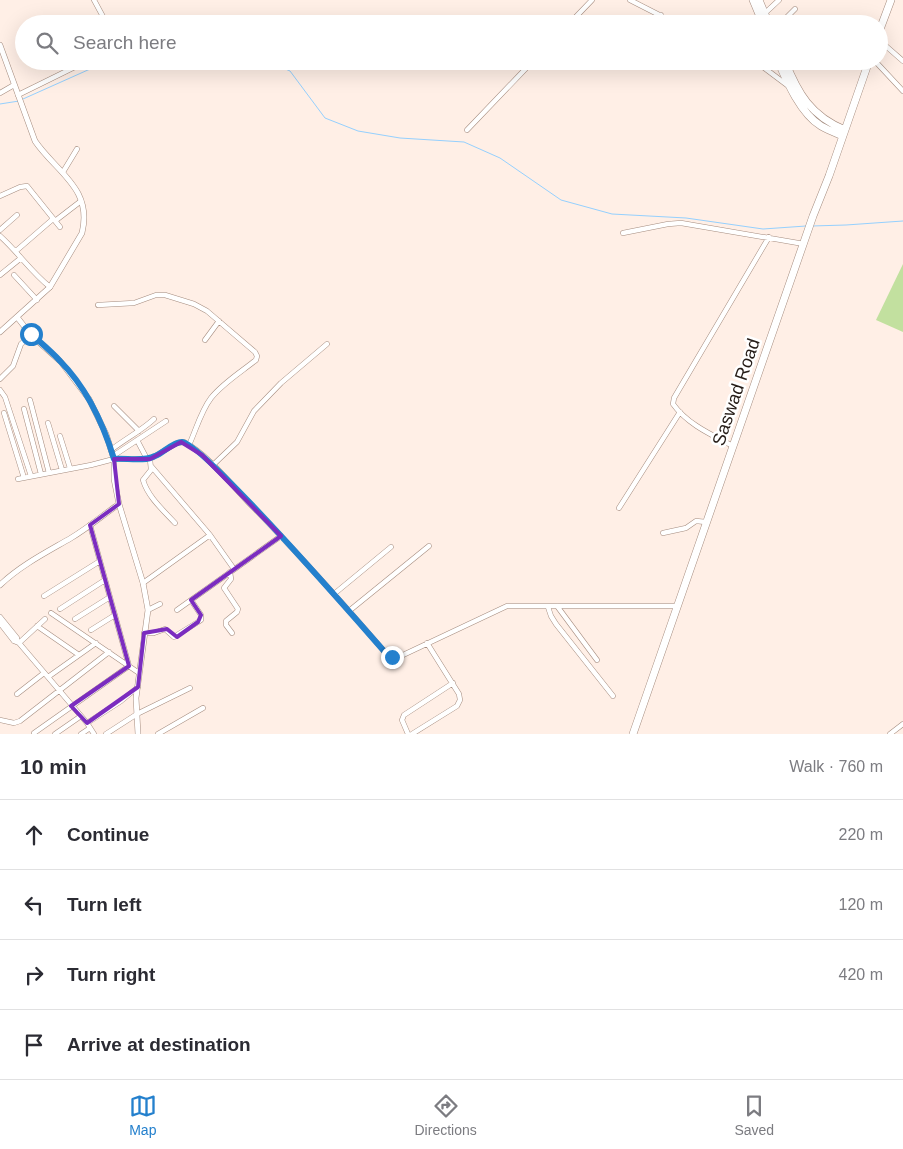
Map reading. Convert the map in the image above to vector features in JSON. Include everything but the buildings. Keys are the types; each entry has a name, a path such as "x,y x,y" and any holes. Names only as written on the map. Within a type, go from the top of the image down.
{"highway":[{"path":"753,0 760,15"},
{"path":"759,0 762,15"},
{"path":"885,15 891,0"},
{"path":"783,70 798,101 820,125 844,133"},
{"path":"787,70 790,84"},
{"name":"Saswad Road","path":"633,734 807,233 866,70"}],"street":[{"path":"94,0 102,15"},
{"path":"578,15 592,0"},
{"path":"630,0 641,2 661,15"},
{"path":"765,15 779,0"},
{"path":"789,15 795,9"},
{"path":"0,45 35,141 42,151 64,172 81,201 84,223 82,233 50,287 0,332"},
{"path":"888,48 903,61"},
{"path":"19,96 70,70"},
{"path":"467,130 524,70"},
{"path":"769,70 790,84"},
{"path":"883,70 903,91"},
{"path":"0,93 14,85"},
{"path":"64,172 77,149"},
{"path":"0,196 27,186 60,227"},
{"path":"16,251 81,201"},
{"path":"0,230 17,215"},
{"path":"623,234 681,223 804,244"},
{"path":"0,237 50,287"},
{"path":"733,446 708,432 680,412 673,404 674,398 769,237"},
{"path":"0,275 21,258"},
{"path":"14,275 37,300"},
{"path":"98,305 134,304 156,295 165,295 194,304 219,321 257,356 256,360 218,390 210,399 189,445"},
{"path":"17,317 31,334 61,362 89,399 106,434 114,458 114,479 118,504 143,583 148,610 139,673 136,714 138,734"},
{"path":"205,340 219,321"},
{"path":"0,322 6,327"},
{"path":"0,379 13,366 21,344 31,334"},
{"path":"213,466 237,442 254,411 281,383 327,344"},
{"path":"0,390 5,397 31,476"},
{"path":"30,400 49,473"},
{"path":"114,406 138,431"},
{"path":"24,409 40,474"},
{"path":"619,508 680,412"},
{"path":"4,413 24,478"},
{"path":"111,450 154,419"},
{"path":"114,458 166,421"},
{"path":"48,423 62,470"},
{"path":"60,436 70,468"},
{"path":"137,440 151,466 210,535 232,570 231,579 224,588 238,609 226,621 226,625 232,633"},
{"path":"18,479 114,458 148,458 177,443 184,442 213,466 334,594 384,651 392,657 403,655 507,606 677,606"},
{"path":"151,466 151,470 143,480 144,483 150,494 175,523"},
{"path":"0,585 35,558 90,525 118,504"},
{"path":"663,533 686,528 696,520 706,522"},
{"path":"90,525 129,666"},
{"path":"143,583 210,535"},
{"path":"177,610 280,536"},
{"path":"349,611 429,546"},
{"path":"334,594 391,547"},
{"path":"44,596 100,561"},
{"path":"60,609 105,580"},
{"path":"75,620 110,597"},
{"path":"144,633 154,633 165,629 174,637 201,620 201,615 191,600"},
{"path":"148,610 160,604"},
{"path":"548,606 550,616 612,696"},
{"path":"557,606 597,660"},
{"path":"51,613 139,673"},
{"path":"91,630 115,615"},
{"path":"0,617 17,638 18,642 94,734"},
{"path":"18,642 45,619"},
{"path":"0,624 14,641 18,642"},
{"path":"37,626 79,655"},
{"path":"48,678 96,643"},
{"path":"412,734 456,706 460,700 459,694 427,643"},
{"path":"0,720 16,723 109,652"},
{"path":"34,732 129,666"},
{"path":"17,694 44,673"},
{"path":"408,734 402,720 404,715 452,683"},
{"path":"86,723 121,701 138,687"},
{"path":"106,734 136,714 190,688"},
{"path":"158,734 203,708"},
{"path":"55,734 81,716"},
{"path":"890,734 903,724"},
{"path":"81,734 90,728"}],"highlighted area":[{"path":"181,442 202,455 281,536 191,600 201,615 198,622 177,637 167,629 144,633 138,687 87,723 71,706 129,666 90,525 119,504 114,459 150,459"}],"green space":[{"path":"903,264 903,332 876,320"}],"waterway":[{"path":"23,99 88,70"},
{"path":"288,70 325,118 358,131 400,138 464,142 500,158 561,200 612,214 686,218 763,229 806,226"},
{"path":"0,104 19,101"},
{"path":"812,226 903,221"}],"route":[{"path":"31,334 61,362 89,399 106,434 114,459 150,458 157,456 177,443 184,442 189,445 202,455 243,496 338,598 384,651 392,657"}]}
